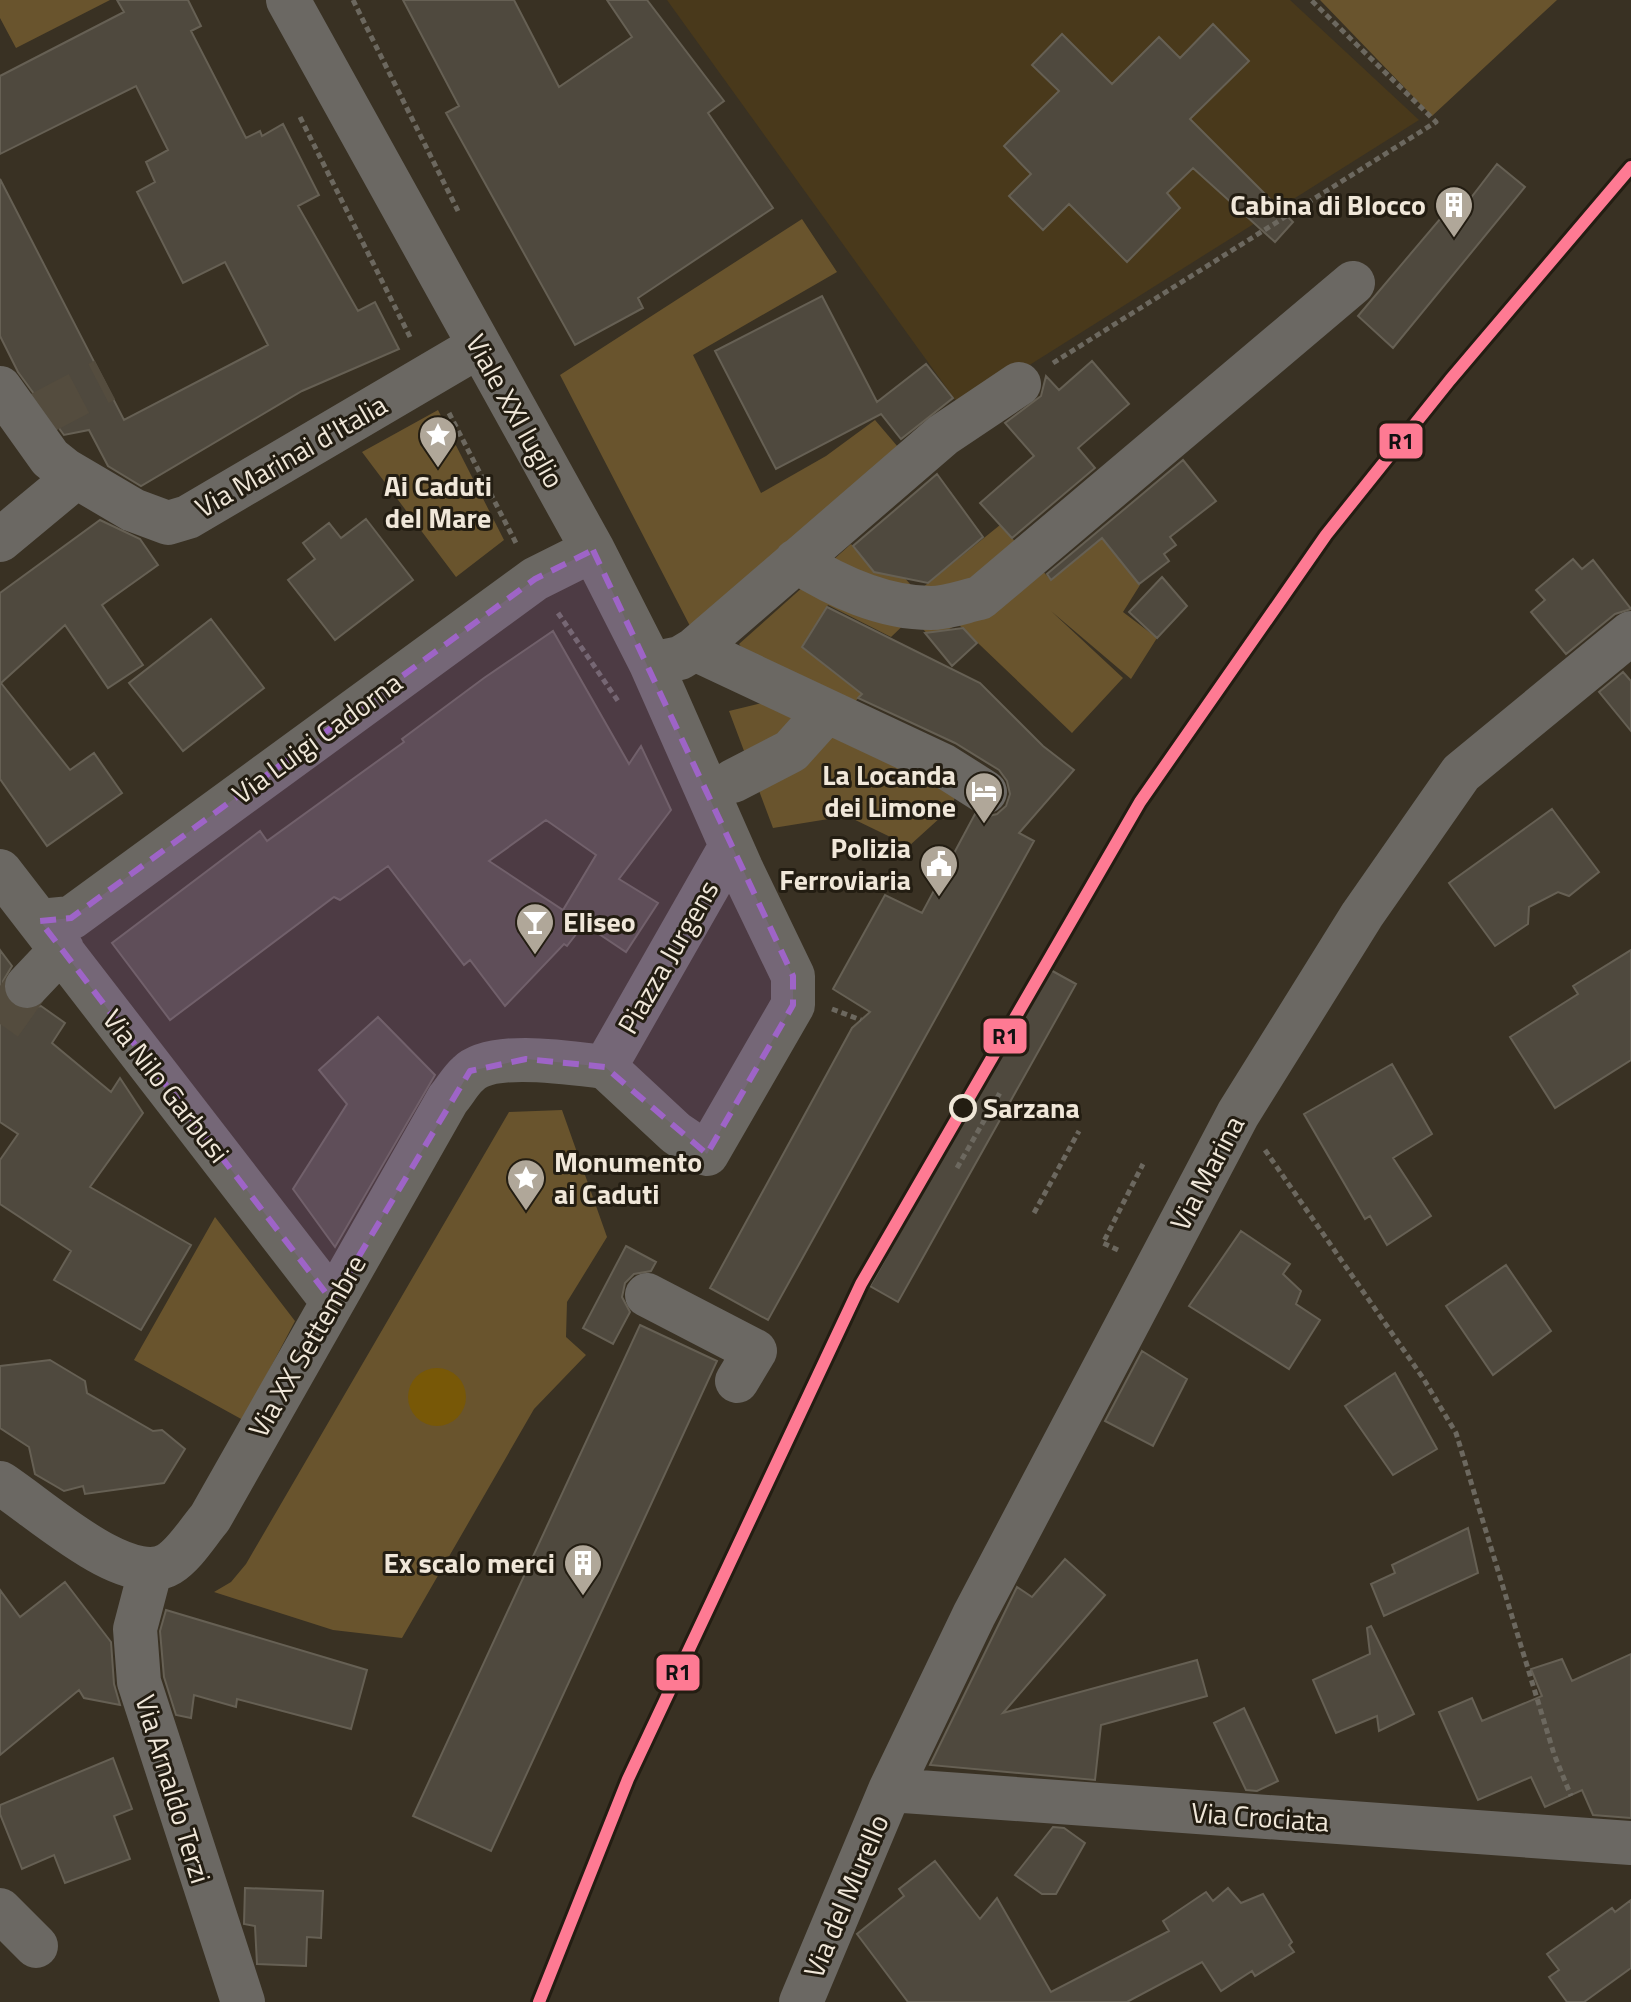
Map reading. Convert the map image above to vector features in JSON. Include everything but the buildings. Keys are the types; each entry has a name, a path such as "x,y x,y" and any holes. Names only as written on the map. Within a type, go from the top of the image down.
{"street":[{"name":"Viale XXI luglio","path":"288,0 593,550 651,664 793,976 793,1005 707,1154 676,1133 605,1067"},
{"path":"796,561 828,581 873,599 932,608 980,598 1353,283"},
{"name":"Via Marinai d'Italia","path":"21,408 50,458 133,510 168,523 188,517 479,346"},
{"path":"651,664 680,658 695,649 943,435 1019,384"},
{"path":"0,540 76,477"},
{"name":"Via Luigi Cadorna","path":"51,935 535,579 593,550"},
{"name":"Via Marina","path":"890,1790 974,1615 1238,1114 1362,915 1461,773 1631,633"},
{"path":"695,649 944,766 985,792"},
{"path":"733,781 791,751 826,712"},
{"name":"Piazza Jurgens","path":"605,1067 728,838"},
{"name":"Via Nilo Garbusi","path":"0,871 332,1301"},
{"path":"27,986 51,935"},
{"name":"Via XX Settembre","path":"150,1572 171,1563 210,1518 448,1099 470,1071 505,1061 526,1059 605,1067"},
{"path":"647,1295 755,1351 737,1381"},
{"path":"0,1483 112,1561 150,1572"},
{"name":"Via Arnaldo Terzi","path":"150,1572 135,1629 139,1682 243,2002"},
{"name":"Via Crociata","path":"890,1790 1611,1842"},
{"name":"Via del Murello","path":"801,2002 890,1790"},
{"path":"0,1910 36,1946"}],"path":[{"path":"1019,384 1436,122 1311,0"},
{"path":"957,1168 1001,1091"},
{"path":"1238,1114 1423,1378 1456,1433 1554,1754 1611,1842"},
{"path":"1034,1213 1079,1131"},
{"path":"1103,1243 1143,1164"}],"highlighted area":[{"path":"593,550 793,976 793,1005 707,1154 605,1067 526,1059 470,1071 332,1301 40,921 71,918 535,579"}],"shaded area":[{"path":"0,0 110,0 16,48 0,18"},
{"path":"667,0 1290,0 1419,120 961,408"},
{"path":"1320,0 1557,0 1432,116"},
{"path":"802,219 837,272 693,355 761,493 826,456 875,420 898,447 690,626 560,375"},
{"path":"438,410 504,540 456,577 362,452"},
{"path":"1000,525 1051,580 1102,538 1140,585 1123,612 1157,638 1131,679 1051,611 1123,678 1072,733 958,624 932,639 912,617 891,637 828,605 802,647 862,694 852,705 754,664 739,644 851,544 875,573 890,561 917,592"},
{"path":"766,702 958,787 952,807 909,846 847,816 773,828 729,711"},
{"path":"562,1110 607,1237 567,1302 566,1337 586,1355 534,1409 402,1638 333,1630 214,1592 231,1582 246,1564 509,1112"},
{"path":"215,1217 295,1321 243,1420 134,1360"},
{"path":"437,1368 448,1370 457,1377 464,1386 464,1408 457,1417 448,1424 437,1426 426,1424 417,1417 410,1408 408,1397 410,1386 417,1377 426,1370"}],"tunnel":[{"path":"40,414 105,380"},
{"path":"0,1024 27,986"}],"transit line":[{"name":"R1","path":"539,2002 628,1779 861,1284 1140,802 1326,535 1450,380 1631,167"}],"place":[{"name":"Cabina di Blocco","path":"1454,239"},
{"name":"Ai Caduti del Mare","path":"438,469"},
{"name":"La Locanda dei Limone","path":"984,825"},
{"name":"Polizia Ferroviaria","path":"939,898"},
{"name":"Eliseo","path":"535,956"},
{"name":"Sarzana","path":"963,1108"},
{"name":"Monumento ai Caduti","path":"526,1212"},
{"name":"Ex scalo merci","path":"583,1597"}]}
